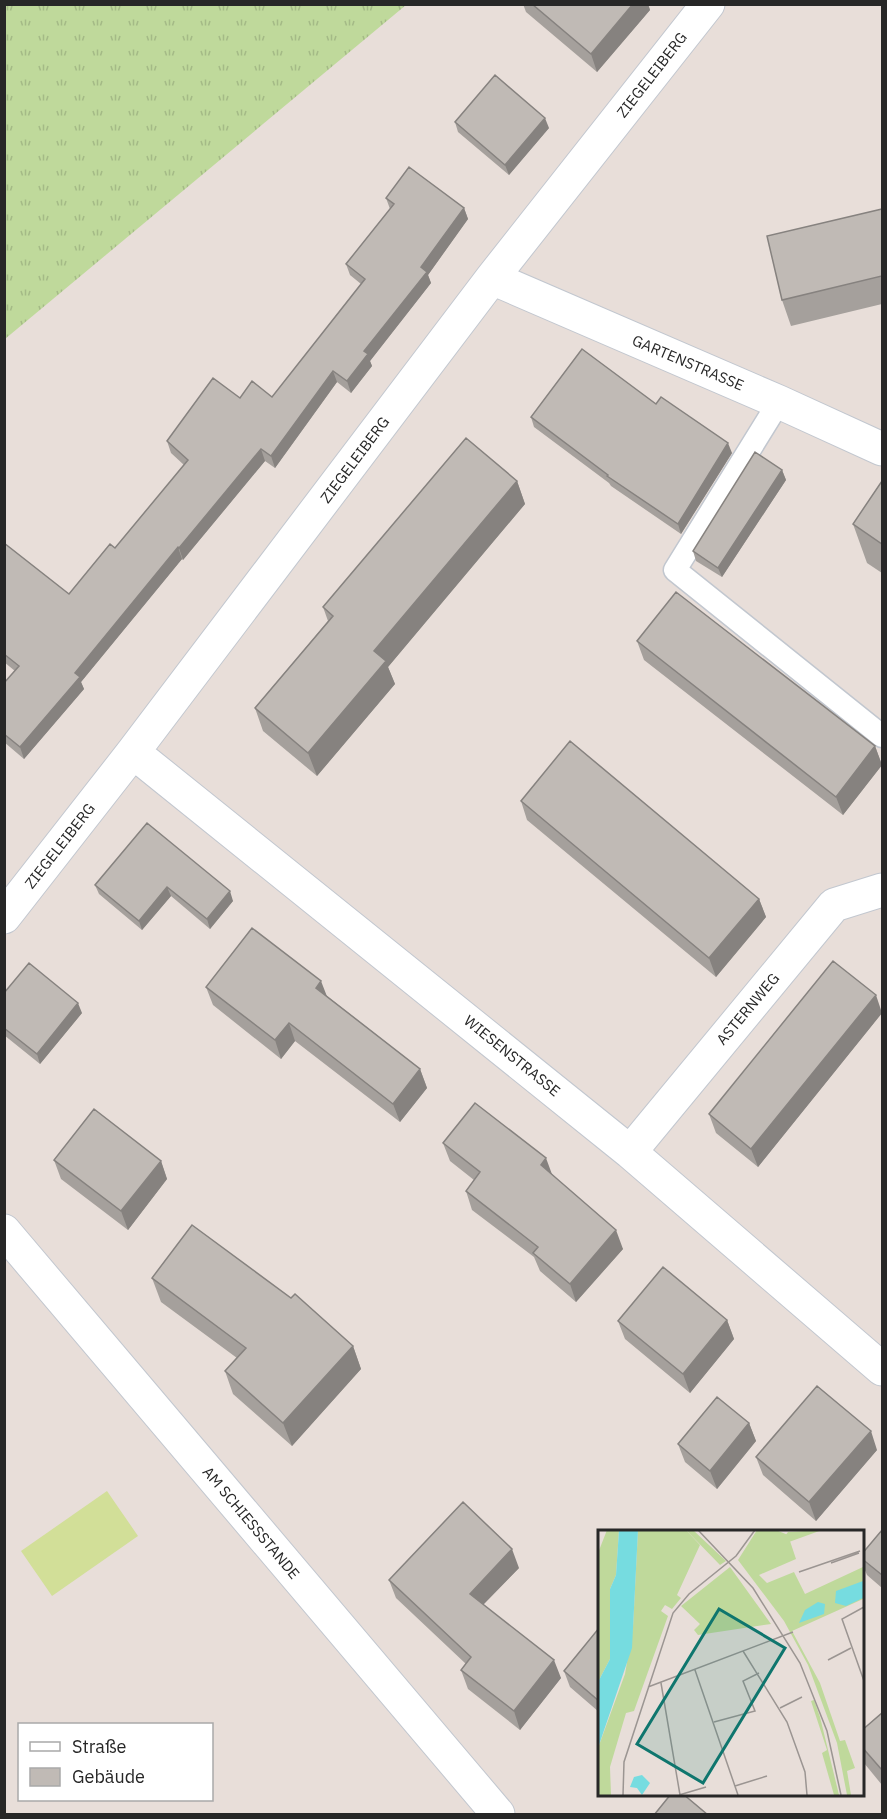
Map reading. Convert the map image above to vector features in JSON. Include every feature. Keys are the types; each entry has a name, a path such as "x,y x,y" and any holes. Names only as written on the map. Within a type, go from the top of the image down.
{"street":[{"name":"ZIEGELEIBERG","path":"4,917 133,752 492,278 708,4"},
{"name":"GARTENSTRASSE","path":"492,278 882,449"},
{"name":"WIESENSTRASSE","path":"133,752 630,1152 882,1369"},
{"name":"ASTERNWEG","path":"630,1152 834,905 882,890"},
{"name":"AM SCHIESSSTANDE","path":"4,1231 498,1815"}],"lane":[{"path":"779,402 675,570 882,736"}],"green space":[{"path":"5,4 406,4 406,5 5,339"},
{"path":"107,1491 138,1536 52,1596 21,1551"}],"building":[{"path":"532,4 633,4 591,54"},
{"path":"495,75 545,118 505,165 455,122"},
{"path":"409,167 464,208 421,267 427,272 364,351 368,354 347,381 333,371 271,456 261,449 75,673 80,677 20,747 4,734 4,683 19,666 4,654 4,543 69,594 110,544 115,548 188,460 167,441 213,378 240,398 252,381 272,397 365,279 346,264 394,204 386,198"},
{"path":"882,209 882,276 782,300 767,236"},
{"path":"582,349 656,404 661,397 728,443 678,524 607,476 531,417"},
{"path":"466,438 517,481 374,651 386,661 308,753 255,708 333,616 323,607"},
{"path":"755,452 782,470 718,568 693,551"},
{"path":"882,481 882,544 853,524"},
{"path":"676,592 875,746 836,797 637,641"},
{"path":"570,741 759,899 709,958 521,801"},
{"path":"147,823 230,891 207,919 167,887 139,921 95,885"},
{"path":"252,928 321,981 316,988 420,1069 393,1104 289,1023 275,1040 206,987"},
{"path":"833,961 876,995 751,1149 709,1114"},
{"path":"29,963 78,1003 37,1054 4,1028 4,993"},
{"path":"475,1103 546,1158 541,1165 616,1230 570,1284 533,1253 538,1247 466,1191 480,1172 443,1143"},
{"path":"94,1109 161,1161 121,1211 54,1160"},
{"path":"192,1225 291,1298 295,1294 353,1346 283,1423 225,1371 246,1348 152,1278"},
{"path":"663,1267 727,1320 683,1374 618,1321"},
{"path":"817,1386 871,1431 809,1502 756,1457"},
{"path":"717,1397 749,1423 710,1471 678,1444"},
{"path":"463,1502 512,1549 470,1594 554,1660 514,1711 461,1670 471,1657 389,1580"},
{"path":"882,1530 882,1575 863,1560 863,1553"},
{"path":"598,1629 598,1700 564,1671"},
{"path":"882,1713 882,1770 863,1748 863,1729"},
{"path":"670,1795 684,1795 708,1815 654,1815"}]}
